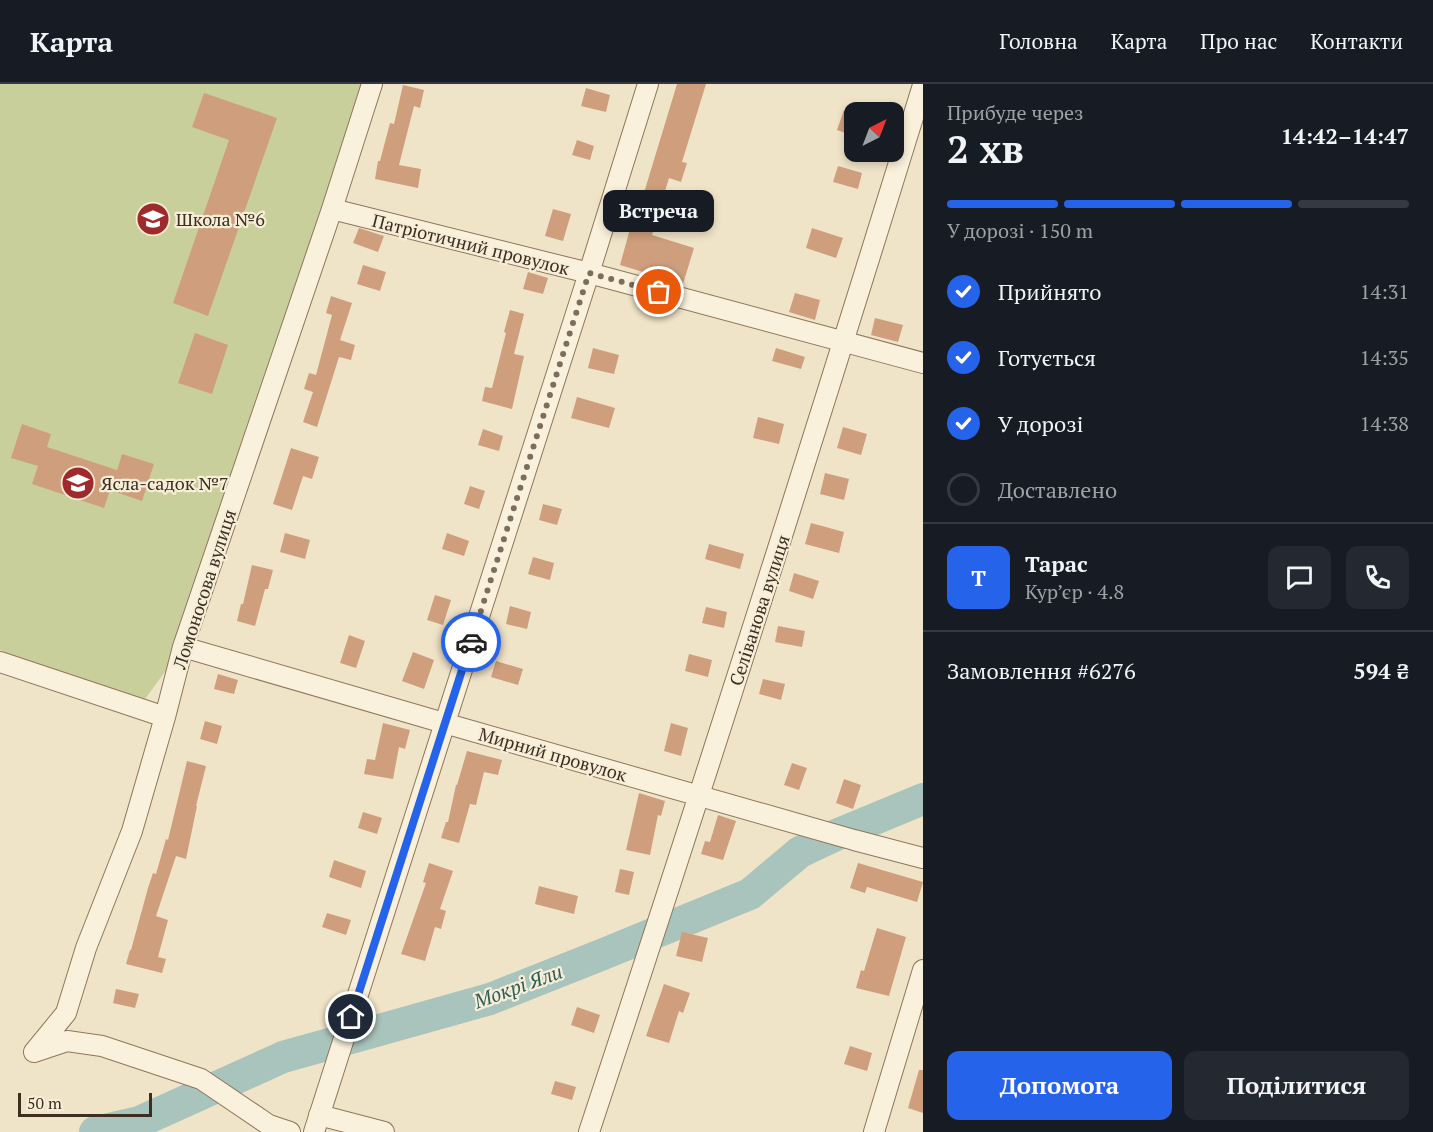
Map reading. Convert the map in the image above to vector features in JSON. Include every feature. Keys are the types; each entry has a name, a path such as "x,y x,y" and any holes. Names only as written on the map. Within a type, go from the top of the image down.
{"street":[{"name":"Ломоносова вулиця","path":"290,1132 269,1125 201,1080 102,1046 67,1041 34,1052 66,1013 86,948 132,831 183,647 332,209 372,84"},
{"path":"384,1132 317,1123 648,84"},
{"name":"Селіванова вулиця","path":"589,1132 700,795 923,85"},
{"name":"Патріотичний провулок","path":"332,209 589,273 923,363"},
{"name":"Мирний провулок","path":"183,647 923,858"},
{"path":"0,662 165,717"},
{"path":"874,1132 923,970"}],"green space":[{"path":"0,84 372,84 183,647 140,706 0,650"}],"building":[{"path":"677,84 706,84 682,162 687,163 681,182 669,178 652,235 694,248 683,284 620,265"},
{"path":"403,85 424,90 420,108 414,106 399,165 421,169 418,188 375,179 390,123 394,124"},
{"path":"586,88 610,95 606,112 581,106"},
{"path":"204,93 277,118 208,316 173,303 229,140 192,127"},
{"path":"844,110 844,132 837,130"},
{"path":"577,140 594,146 590,160 572,155"},
{"path":"838,166 862,173 858,189 833,182"},
{"path":"553,209 571,214 563,241 545,236"},
{"path":"359,228 384,236 378,252 353,243"},
{"path":"812,228 843,238 836,258 806,248"},
{"path":"363,265 386,272 380,291 357,284"},
{"path":"528,272 548,278 543,294 523,289"},
{"path":"795,293 820,300 815,320 789,312"},
{"path":"331,296 352,303 340,340 355,345 351,360 339,357 317,427 303,422 313,392 304,389 309,373 316,375 332,315 326,313"},
{"path":"510,310 524,314 514,354 524,356 512,409 482,401 485,387 492,388"},
{"path":"875,318 903,325 898,342 871,335"},
{"path":"195,333 228,345 212,394 178,383"},
{"path":"593,348 619,355 614,374 588,368"},
{"path":"776,348 805,357 801,369 772,361"},
{"path":"577,397 615,408 609,428 571,418"},
{"path":"758,417 784,424 779,444 753,438"},
{"path":"22,424 51,434 47,447 117,470 122,454 154,464 142,501 110,490 104,508 32,484 38,466 11,458"},
{"path":"843,427 867,434 861,455 837,448"},
{"path":"483,429 503,436 499,451 478,445"},
{"path":"291,448 319,457 312,479 303,476 292,510 273,504"},
{"path":"825,473 849,479 844,500 820,494"},
{"path":"470,486 485,491 479,509 464,504"},
{"path":"543,504 562,509 557,525 539,520"},
{"path":"811,523 844,532 839,553 805,544"},
{"path":"285,533 310,540 305,559 280,552"},
{"path":"447,533 469,541 464,556 442,549"},
{"path":"709,544 744,554 740,569 705,559"},
{"path":"533,557 554,563 550,580 528,574"},
{"path":"252,565 273,570 268,589 265,589 255,626 237,621"},
{"path":"794,573 819,581 813,599 789,591"},
{"path":"435,595 451,600 443,625 427,620"},
{"path":"510,606 531,612 527,629 506,624"},
{"path":"706,607 727,612 724,628 702,623"},
{"path":"778,626 805,631 802,647 775,642"},
{"path":"349,635 365,641 356,668 340,663"},
{"path":"413,652 434,660 424,689 402,681"},
{"path":"689,654 712,660 708,677 685,671"},
{"path":"496,661 523,669 518,685 491,677"},
{"path":"218,674 238,680 234,694 214,689"},
{"path":"763,679 785,684 781,700 759,694"},
{"path":"205,721 222,726 217,744 200,739"},
{"path":"383,723 410,730 405,749 399,747 393,779 364,774 367,759 375,760"},
{"path":"671,723 688,728 681,756 664,751"},
{"path":"467,751 502,760 498,775 484,772 476,805 470,804 459,843 441,838 446,822 448,822 456,785"},
{"path":"187,761 206,766 186,859 176,856 156,916 168,920 158,957 166,959 162,973 126,964 153,873 156,874 166,839 168,840"},
{"path":"792,763 807,768 799,790 784,785"},
{"path":"844,779 861,785 853,809 836,803"},
{"path":"639,793 665,801 661,816 658,815 650,855 626,850"},
{"path":"363,812 382,818 377,834 358,828"},
{"path":"718,815 736,821 723,860 701,854 705,841 710,842"},
{"path":"334,860 366,871 361,888 329,877"},
{"path":"429,863 453,871 440,909 446,911 441,929 435,927 425,961 401,954 426,883 423,882"},
{"path":"858,863 923,882 917,902 867,887 865,893 850,888"},
{"path":"620,869 634,872 629,895 615,892"},
{"path":"539,886 578,896 574,914 535,904"},
{"path":"327,913 351,920 346,935 322,927"},
{"path":"877,928 906,937 889,996 856,988 861,970 864,971"},
{"path":"682,932 708,938 702,962 676,956"},
{"path":"664,984 690,993 683,1013 679,1011 669,1043 646,1036"},
{"path":"116,989 139,994 135,1008 113,1003"},
{"path":"577,1007 600,1015 594,1033 571,1025"},
{"path":"850,1046 872,1053 867,1071 844,1064"},
{"path":"919,1070 923,1070 923,1113 908,1108"},
{"path":"555,1081 576,1087 572,1100 551,1094"}],"waterway":[{"name":"Мокрі Яли","path":"95,1132 139,1122 283,1057 490,999 601,955 750,894 800,852 923,799"}],"way so far":[{"path":"471,642 589,273 659,292"}],"place":[{"name":"Школа №6","path":"153,219"},
{"name":"Встреча","path":"659,292"},
{"name":"Ясла-садок №7","path":"78,483"}],"route":[{"path":"351,1017 471,642"}]}
